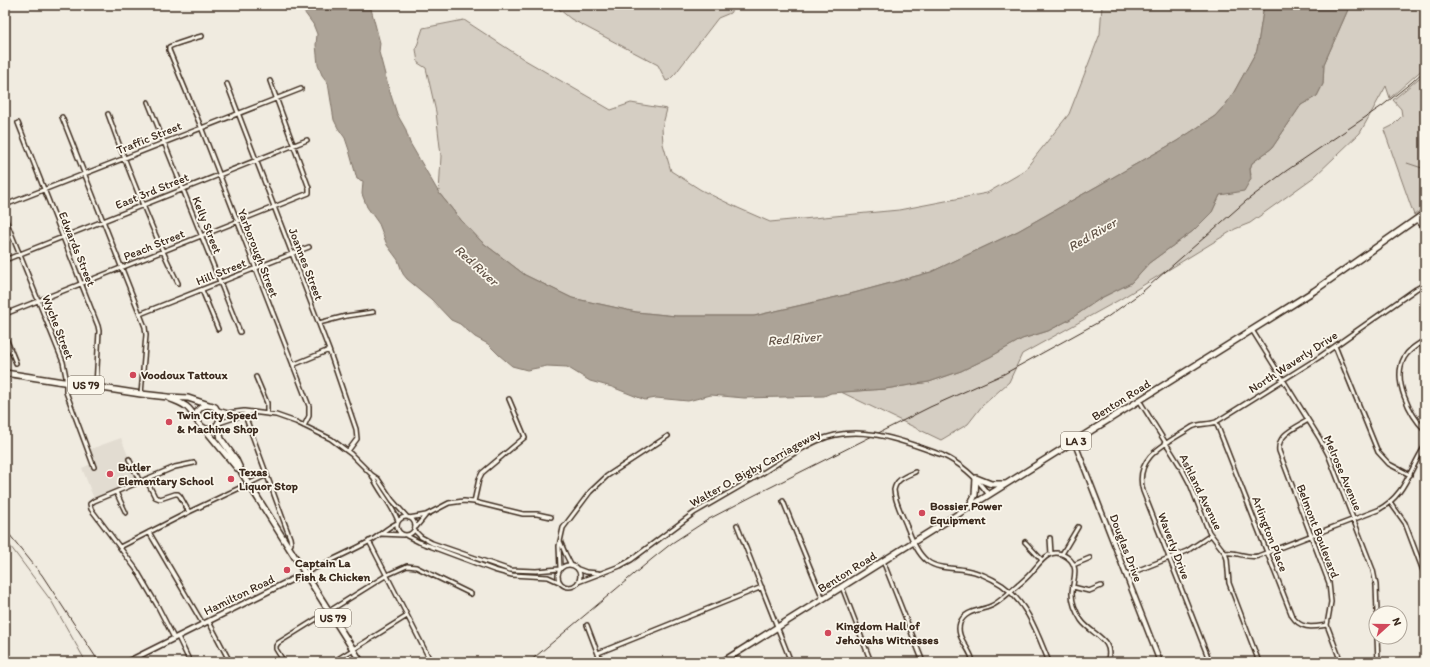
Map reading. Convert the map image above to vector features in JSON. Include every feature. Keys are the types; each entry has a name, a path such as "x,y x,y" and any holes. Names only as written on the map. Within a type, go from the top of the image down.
{"main road":[{"name":"Benton Road","path":"722,662 1314,291 1425,213"},
{"name":"US 79","path":"5,373 141,394 188,398 209,405 218,410 220,416 218,424 221,439 236,460 242,473 361,662"},
{"name":"US 79","path":"168,397 185,405 193,414 199,425 204,428 242,473"},
{"path":"196,419 199,409 209,405"},
{"path":"204,428 213,428 218,424"},
{"path":"968,508 975,495 976,478 991,484 1007,484"}],"street":[{"name":"Yarborough Street","path":"202,36 184,43 172,45 168,48 201,127 236,222 293,365 309,410 309,416 304,426"},
{"path":"270,81 294,145"},
{"name":"Joannes Street","path":"227,84 330,350 357,432 355,442 348,451"},
{"name":"Traffic Street","path":"5,206 201,127 301,89"},
{"name":"Kelly Street","path":"148,102 240,332"},
{"path":"108,114 124,158 162,251 178,283"},
{"path":"62,117 122,267 140,314 146,335 141,394"},
{"name":"Edwards Street","path":"18,123 62,237 82,284 99,331 96,386"},
{"name":"East 3rd Street","path":"5,260 218,174 307,140"},
{"name":"Peach Street","path":"5,314 309,193 309,188 294,145"},
{"name":"Wyche Street","path":"5,218 63,362 66,392 94,467"},
{"path":"1417,219 1425,230"},
{"name":"Hill Street","path":"140,314 309,247"},
{"name":"North Waverly Drive","path":"1167,444 1195,426 1216,422 1335,346 1425,284"},
{"path":"202,290 218,329"},
{"path":"319,323 339,317 373,312"},
{"name":"Melrose Avenue","path":"1252,330 1328,454 1374,576 1376,605"},
{"path":"5,336 16,363"},
{"path":"1425,340 1406,355 1399,374 1401,386 1413,415 1425,430"},
{"path":"1335,346 1376,448 1383,459 1389,464 1410,475"},
{"path":"293,365 330,350"},
{"path":"256,377 267,403 267,414"},
{"path":"474,502 479,479 482,473 525,437 509,399"},
{"name":"Ashland Avenue","path":"1139,400 1188,480 1211,535 1225,552"},
{"path":"218,410 228,413 244,411 285,418 331,439 348,451 381,482 392,500 408,517 414,521 415,529 421,537 432,543 510,570 536,571 560,569 564,565 571,565"},
{"path":"218,424 250,413"},
{"name":"Belmont Boulevard","path":"1308,420 1279,440 1278,447 1330,586 1330,602 1327,625 1341,662"},
{"path":"247,421 290,538 291,544 288,547"},
{"name":"Arlington Place","path":"1216,422 1291,613 1300,625 1306,627 1327,625"},
{"name":"Walter O. Bigby Carriageway","path":"578,582 614,569 631,560 694,513 812,444 827,438 845,434 865,433 881,435 942,456 962,465 976,478 989,495"},
{"path":"559,582 559,546 563,528 590,492 607,476 668,436"},
{"name":"Douglas Drive","path":"1074,441 1160,662"},
{"name":"Waverly Drive","path":"1167,444 1155,451 1147,460 1143,468 1141,480 1143,491 1210,662"},
{"path":"1259,662 1230,586 1225,552 1254,557 1378,510 1390,502 1401,491 1425,446"},
{"path":"130,459 140,482"},
{"path":"190,662 151,594 120,547 91,509 90,504 175,467 194,463"},
{"path":"915,472 900,479 895,485 894,490 913,542 921,554 931,564 978,573 994,580 1010,592 1022,605 1030,617 1048,662"},
{"path":"120,547 188,512 267,475"},
{"path":"372,475 392,507 398,522 397,529 419,542 494,570 518,575 548,577 565,586 572,586 578,582 580,575 577,569 571,565 560,541"},
{"path":"146,479 155,497 160,499 178,494 188,512"},
{"path":"116,492 126,513"},
{"path":"398,522 403,517 418,517 426,515 449,503 464,501 523,514 538,514 551,517"},
{"path":"783,501 823,599"},
{"path":"1390,502 1405,524 1424,567 1425,576"},
{"path":"381,534 410,535 426,515"},
{"name":"Hamilton Road","path":"127,662 370,541 391,525 398,522"},
{"path":"737,525 791,662"},
{"path":"1062,554 1078,527"},
{"path":"149,532 203,624"},
{"path":"1126,575 1187,551 1211,535"},
{"path":"1050,538 1051,554"},
{"path":"370,541 431,662"},
{"path":"1025,542 1041,559"},
{"path":"973,662 970,652 961,640 959,633 962,619 969,613 995,604 1030,574 1041,559 1057,553 1062,554 1070,560 1073,565 1076,576 1073,587 1073,603 1080,620 1104,640 1108,646 1109,653 1107,662"},
{"path":"1073,565 1090,558"},
{"path":"883,561 922,662"},
{"path":"284,662 276,649 276,646 387,575 407,566 413,566 471,594"},
{"name":"Walter O. Bigby Carriageway","path":"577,569 586,572 600,573"},
{"path":"1073,587 1089,591 1101,586"},
{"path":"598,653 762,587"},
{"path":"842,587 871,662"},
{"path":"333,662 407,616"},
{"path":"209,622 230,662"},
{"path":"587,625 601,662"},
{"path":"1377,645 1378,662"}],"shaded area":[{"path":"554,5 733,5 730,13 718,18 675,74 666,81 658,65 571,19"},
{"path":"1102,5 1264,5 1257,50 1234,92 1215,116 1177,141 1018,231 931,272 854,293 754,316 676,316 636,312 572,298 525,275 482,242 461,220 439,193 441,156 436,112 426,68 418,63 416,49 423,28 464,20 525,60 611,110 631,103 667,109 662,128 663,144 671,171 701,190 770,222 899,210 987,193 1023,172 1069,114 1100,34"},
{"path":"1350,5 1425,5 1425,67 1390,98 1386,86 1360,133 1314,177 1250,223 1235,229 1119,300 1022,354 1009,382 982,406 968,424 941,440 841,392 885,389 929,382 961,371 1022,339 1048,331 1069,320 1101,298 1131,283 1149,263 1193,231 1212,212 1220,195 1251,175 1250,169 1252,163 1272,148 1301,105 1317,96 1323,84 1324,64"},
{"path":"1425,73 1425,207 1414,215 1384,130 1392,126 1402,116 1401,109 1393,100"},
{"name":"Butler Elementary School","path":"121,438 138,481 94,499 82,468 93,463 88,450"}],"water":[{"name":"Red River","path":"299,5 370,5 380,43 379,52 388,86 397,114 405,128 410,143 439,193 461,220 482,242 525,275 572,298 636,312 676,316 754,316 854,293 931,272 1018,231 1177,141 1215,116 1234,92 1257,50 1264,5 1350,5 1324,64 1323,84 1317,96 1301,105 1272,148 1252,163 1250,169 1251,179 1244,191 1220,195 1212,212 1193,231 1149,263 1131,283 1101,298 1069,320 1048,331 1022,339 961,371 929,382 885,389 831,393 824,396 744,398 711,395 688,401 656,398 645,400 612,387 590,381 567,367 547,366 527,370 512,366 488,344 475,337 460,324 451,320 431,299 407,279 403,274 398,260 387,245 379,224 367,207 362,194 363,181 357,179 345,138 334,120 328,83 322,75 318,65 316,45 317,34 313,24"}],"waterway":[{"path":"1407,163 1425,169"},
{"path":"5,539 52,602 86,662"}],"railway":[{"path":"529,662 672,543 709,519 930,407 1004,374 1106,318 1142,292 1246,201 1286,171 1382,106 1425,70"},
{"path":"5,529 42,575 99,662"}],"place":[{"name":"Voodoux Tattoux","path":"133,375"},
{"name":"Twin City Speed & Machine Shop","path":"169,422"},
{"name":"Butler Elementary School","path":"110,474"},
{"name":"Texas Liquor Stop","path":"231,479"},
{"name":"Bossier Power Equipment","path":"922,513"},
{"name":"Captain La Fish & Chicken","path":"287,570"},
{"name":"Kingdom Hall of Jehovahs Witnesses","path":"828,633"}]}
